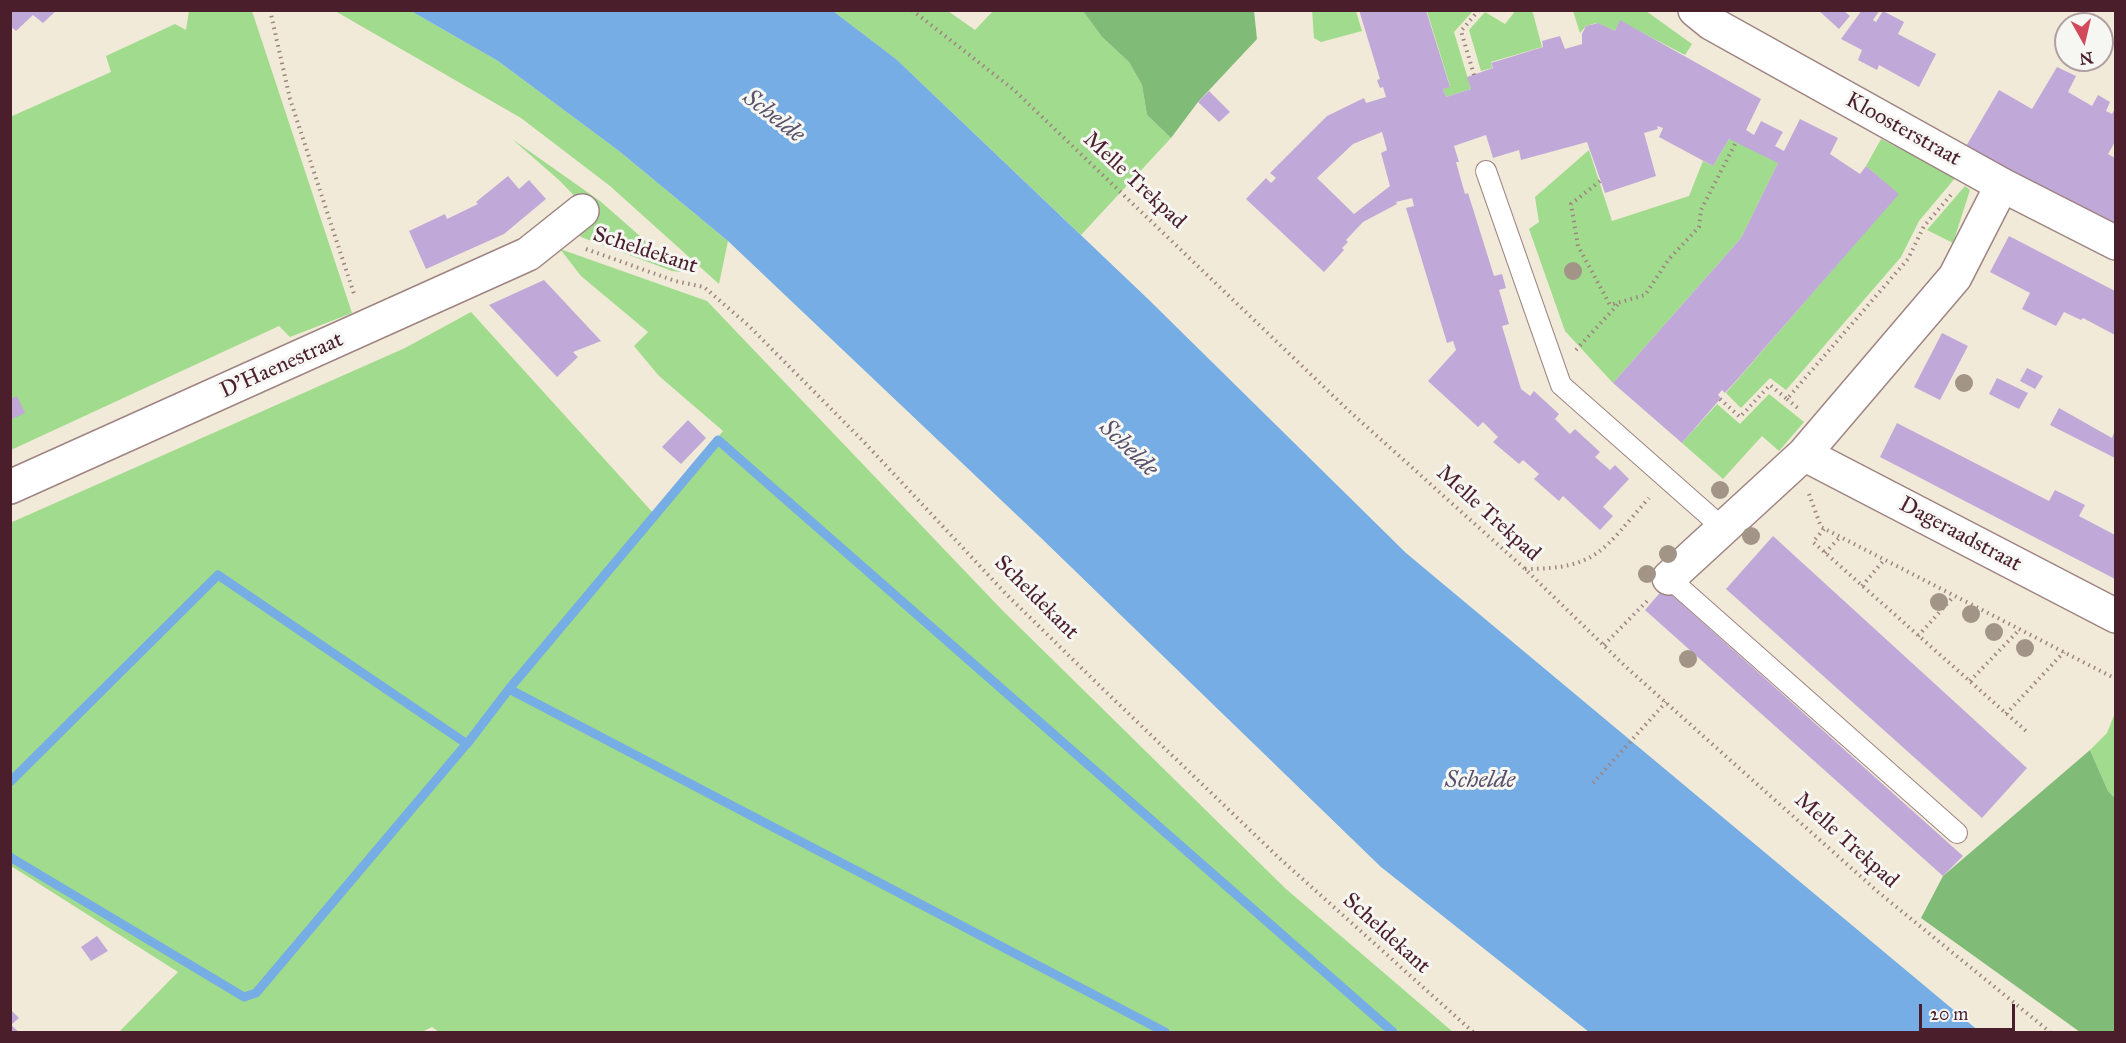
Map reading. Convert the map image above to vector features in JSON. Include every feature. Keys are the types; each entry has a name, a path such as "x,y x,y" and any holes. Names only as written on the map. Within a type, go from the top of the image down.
{"street":[{"name":"Kloosterstraat","path":"1695,10 1712,23 1973,169 2115,243"},
{"path":"1669,578 1794,463 1955,277 2002,185"},
{"name":"D'Haenestraat","path":"10,487 528,254 550,239 582,211"},
{"name":"Dageraadstraat","path":"1794,463 2115,616"}],"lane":[{"path":"1486,171 1561,385 1724,529"},
{"path":"1669,578 1957,832"}],"path":[{"path":"270,10 290,99 365,329"},
{"name":"Melle Trekpad","path":"912,10 1014,90 1348,410 1525,569 1666,702 1878,892 2050,1032"},
{"path":"1474,75 1461,31 1479,10"},
{"path":"1600,181 1571,204 1578,246 1610,305 1645,295 1669,260 1699,226 1701,210 1736,142"},
{"path":"1720,399 1740,417 1770,385 1787,399 1908,259 1924,226 1973,169"},
{"name":"Scheldekant","path":"550,239 585,248 675,281 704,287 791,368 1006,594 1172,755 1325,901 1473,1032"},
{"path":"1551,356 1575,351 1620,302"},
{"path":"1794,463 1805,480 1824,529 2115,679"},
{"path":"1525,569 1556,569 1598,556 1668,478"},
{"path":"1824,529 1813,542 2026,731"},
{"path":"1825,554 1840,537"},
{"path":"1862,586 1884,560"},
{"path":"1604,645 1669,578"},
{"path":"1918,636 1954,596"},
{"path":"1970,681 2020,629"},
{"path":"2006,714 2064,652"},
{"path":"1593,783 1666,702"}],"green space":[{"path":"1312,10 1356,11 1362,31 1321,42 1314,38"},
{"path":"1516,10 1533,13 1542,47 1491,62 1492,68 1481,71 1469,30 1485,12 1505,24"},
{"path":"189,11 252,11 352,313 290,337 279,326 11,450 10,117 111,72 106,56 175,24 186,30"},
{"path":"335,11 411,11 498,61 619,151 728,241 719,284 610,186 521,118"},
{"path":"833,11 948,11 975,30 993,11 1083,11 1102,37 1129,62 1142,85 1147,115 1171,138 1081,235 896,59"},
{"path":"1083,11 1254,11 1257,39 1198,102 1171,138 1147,115 1142,85 1129,62 1102,37"},
{"path":"1427,11 1473,11 1454,32 1471,89 1446,97 1443,89 1450,86"},
{"path":"1573,11 1646,11 1692,44 1685,55 1620,21 1615,31 1596,23 1586,26 1580,33"},
{"path":"512,139 600,201 681,272 672,271 581,237 577,230 586,208 560,181"},
{"path":"1729,139 1784,151 1741,238 1613,383 1565,331 1529,229 1539,222 1535,197 1589,150 1612,221 1689,196 1703,161 1713,166"},
{"path":"1881,139 1956,177 1919,221 1901,257 1786,390 1770,378 1741,408 1726,393 1898,194 1866,166"},
{"path":"1965,186 1970,190 1953,243 1927,230"},
{"path":"560,249 707,301 1003,611 1286,889 1453,1032 439,1032 432,1027 422,1032 119,1032 178,972 11,866 10,523 405,348 471,312 655,515 723,431 659,376 634,346 648,332 581,276"},
{"path":"1769,394 1804,422 1779,451 1762,436 1723,479 1682,443 1717,404 1740,424"},
{"path":"2115,713 2115,798 2108,791 2090,750 2107,733"},
{"path":"2090,750 2108,791 2115,798 2115,1032 2080,1032 1921,918 1943,876"}],"water":[{"name":"Schelde","path":"411,11 833,11 896,59 1148,299 1406,553 1980,1032 1589,1032 1381,867 1039,536 728,241 619,151 498,61"}],"building":[{"path":"10,10 57,10 43,23 33,15 16,31 10,26"},
{"path":"1359,10 1426,10 1450,87 1443,89 1446,97 1471,89 1467,77 1493,68 1491,63 1543,47 1542,41 1560,36 1565,49 1582,44 1582,34 1586,26 1598,23 1615,31 1620,20 1761,99 1746,130 1754,135 1761,121 1783,132 1775,146 1784,151 1800,119 1838,138 1830,154 1860,174 1866,166 1899,194 1735,382 1725,393 1722,390 1718,395 1721,398 1682,443 1613,383 1741,238 1778,163 1729,139 1713,166 1659,137 1663,128 1657,126 1658,129 1644,133 1656,176 1605,193 1587,142 1521,160 1519,150 1493,158 1486,135 1454,146 1465,194 1468,193 1494,276 1502,274 1506,288 1499,290 1509,324 1502,326 1521,389 1530,396 1534,391 1559,414 1555,419 1570,434 1575,429 1600,452 1595,457 1610,470 1615,465 1629,479 1603,507 1613,516 1600,530 1563,496 1559,501 1534,479 1539,474 1523,460 1519,464 1493,442 1498,437 1483,422 1478,427 1428,381 1456,350 1453,341 1447,343 1406,208 1414,206 1412,198 1396,202 1397,204 1363,222 1346,240 1348,242 1342,248 1344,250 1324,272 1246,199 1266,178 1271,183 1276,178 1270,173 1327,116 1364,98 1366,103 1386,97 1383,87 1380,88 1377,80 1380,79","holes":["1382,132 1387,150 1381,153 1390,186 1354,214 1317,178 1353,144"]},
{"path":"1818,10 1843,10 1850,16 1839,29"},
{"path":"1862,10 1880,10 1873,20 1876,22 1883,11 1904,22 1898,34 1936,54 1919,87 1879,65 1877,70 1858,60 1862,50 1841,39"},
{"path":"2054,72 2068,72 2076,76 2068,92 2092,106 2098,95 2110,102 2106,111 2112,114 2115,108 2115,142 2108,154 2115,158 2115,226 1965,148 1999,90 2032,109"},
{"path":"1209,91 1230,112 1219,122 1198,102"},
{"path":"508,176 519,189 529,180 546,199 504,234 426,269 409,231 445,214 447,219 478,204 476,202"},
{"path":"2009,236 2115,291 2115,335 2083,318 2081,320 2064,312 2056,326 2022,309 2030,293 1990,272"},
{"path":"544,280 601,341 573,352 578,357 557,377 489,305"},
{"path":"1942,333 1968,346 1940,400 1914,387"},
{"path":"2027,368 2043,376 2035,389 2020,381"},
{"path":"1997,378 2028,393 2019,409 1989,394"},
{"path":"17,396 25,413 10,420 10,399"},
{"path":"2059,408 2112,438 2115,430 2115,458 2050,425"},
{"path":"688,420 706,438 681,464 662,447"},
{"path":"1897,423 2049,501 2055,490 2085,505 2079,516 2115,535 2115,579 1880,457"},
{"path":"1773,536 2027,768 1982,818 1726,589"},
{"path":"1664,588 1963,856 1943,876 1645,610"},
{"path":"97,936 108,951 91,961 81,947"},
{"path":"10,1009 19,1018 11,1025 19,1032 10,1032"}],"waterway":[{"path":"10,782 218,575 467,744 509,689 718,440 1393,1032"},
{"path":"509,689 1165,1032"},
{"path":"10,857 244,997 256,993 469,741"}]}
